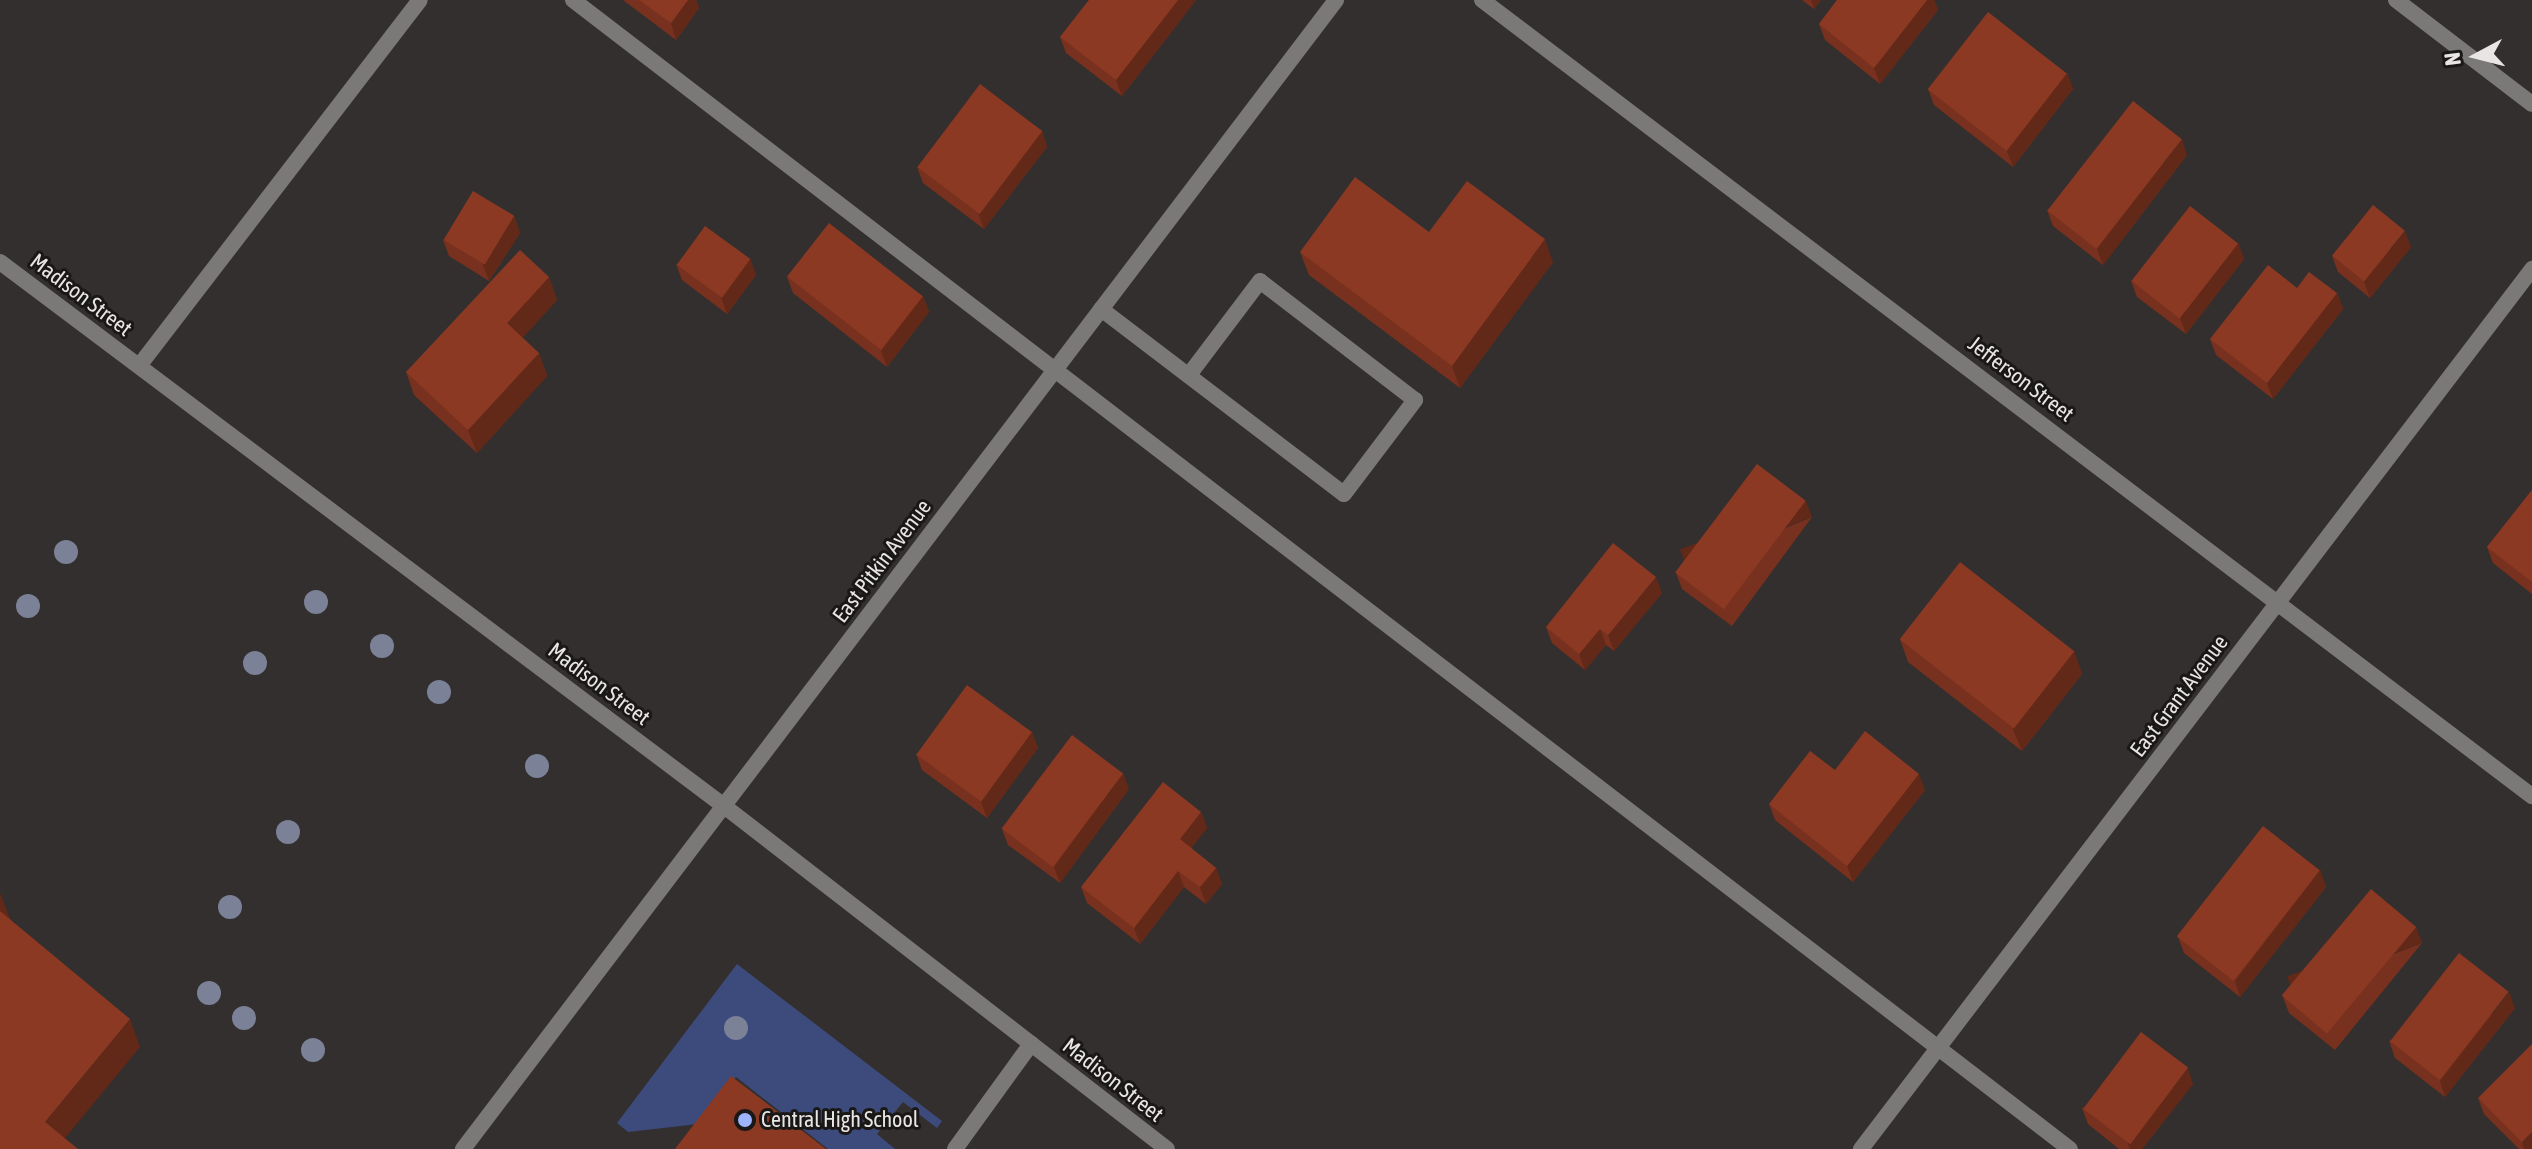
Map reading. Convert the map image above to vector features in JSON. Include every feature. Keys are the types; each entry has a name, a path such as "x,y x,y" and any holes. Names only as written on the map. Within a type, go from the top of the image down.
{"street":[{"path":"139,366 420,0"},
{"path":"573,0 2070,1149"},
{"name":"East Pitkin Avenue","path":"463,1149 1336,0"},
{"name":"Jefferson Street","path":"1482,0 2279,601 2532,796"},
{"path":"2396,0 2532,104"},
{"name":"Madison Street","path":"0,262 724,806 1167,1149"},
{"name":"East Grant Avenue","path":"1861,1149 2532,269"},
{"path":"1101,309 1344,494 1415,400 1260,281 1189,375"},
{"path":"955,1149 1031,1044"}],"shaded area":[{"path":"737,964 942,1121 937,1128 903,1102 877,1134 895,1149 828,1149 736,1077 698,1124 628,1132 617,1123"}],"building":[{"path":"639,0 688,0 671,23"},
{"path":"1089,0 1178,0 1116,80 1060,37"},
{"path":"1837,0 1927,0 1874,68 1819,24"},
{"path":"1988,12 2067,74 2006,151 1928,89"},
{"path":"980,84 1042,131 980,214 917,167"},
{"path":"2133,101 2182,139 2096,249 2047,211"},
{"path":"1355,177 1429,232 1467,181 1545,239 1452,366 1300,252"},
{"path":"473,191 514,216 485,265 444,240"},
{"path":"2373,205 2405,231 2364,281 2332,256"},
{"path":"2190,206 2238,244 2180,318 2132,281"},
{"path":"829,223 923,296 881,350 787,277"},
{"path":"705,226 750,259 722,298 677,265"},
{"path":"520,250 549,277 507,323 539,353 468,430 406,372"},
{"path":"2268,265 2297,288 2309,272 2337,293 2267,383 2210,339"},
{"path":"1757,464 1806,501 1724,609 1675,573"},
{"path":"2532,490 2532,582 2487,547"},
{"path":"1613,543 1656,577 1608,635 1600,629 1579,654 1546,627"},
{"path":"1960,562 2074,651 2014,728 1900,639"},
{"path":"967,685 1032,732 981,802 916,755"},
{"path":"1865,731 1919,774 1847,866 1769,804 1810,751 1835,770"},
{"path":"1072,735 1123,774 1053,867 1002,828"},
{"path":"1163,782 1201,812 1180,839 1216,868 1200,887 1178,871 1134,928 1081,887"},
{"path":"2263,826 2320,870 2234,981 2177,936"},
{"path":"2371,889 2416,927 2327,1033 2282,995"},
{"path":"0,911 130,1019 45,1122 78,1149 0,1149"},
{"path":"2459,953 2509,992 2440,1080 2390,1041"},
{"path":"2141,1032 2188,1068 2130,1144 2083,1109"},
{"path":"2532,1044 2532,1132 2522,1142 2478,1098"},
{"name":"Central High School","path":"731,1076 826,1149 675,1149"}],"place":[{"name":"Central High School","path":"745,1120"}]}
